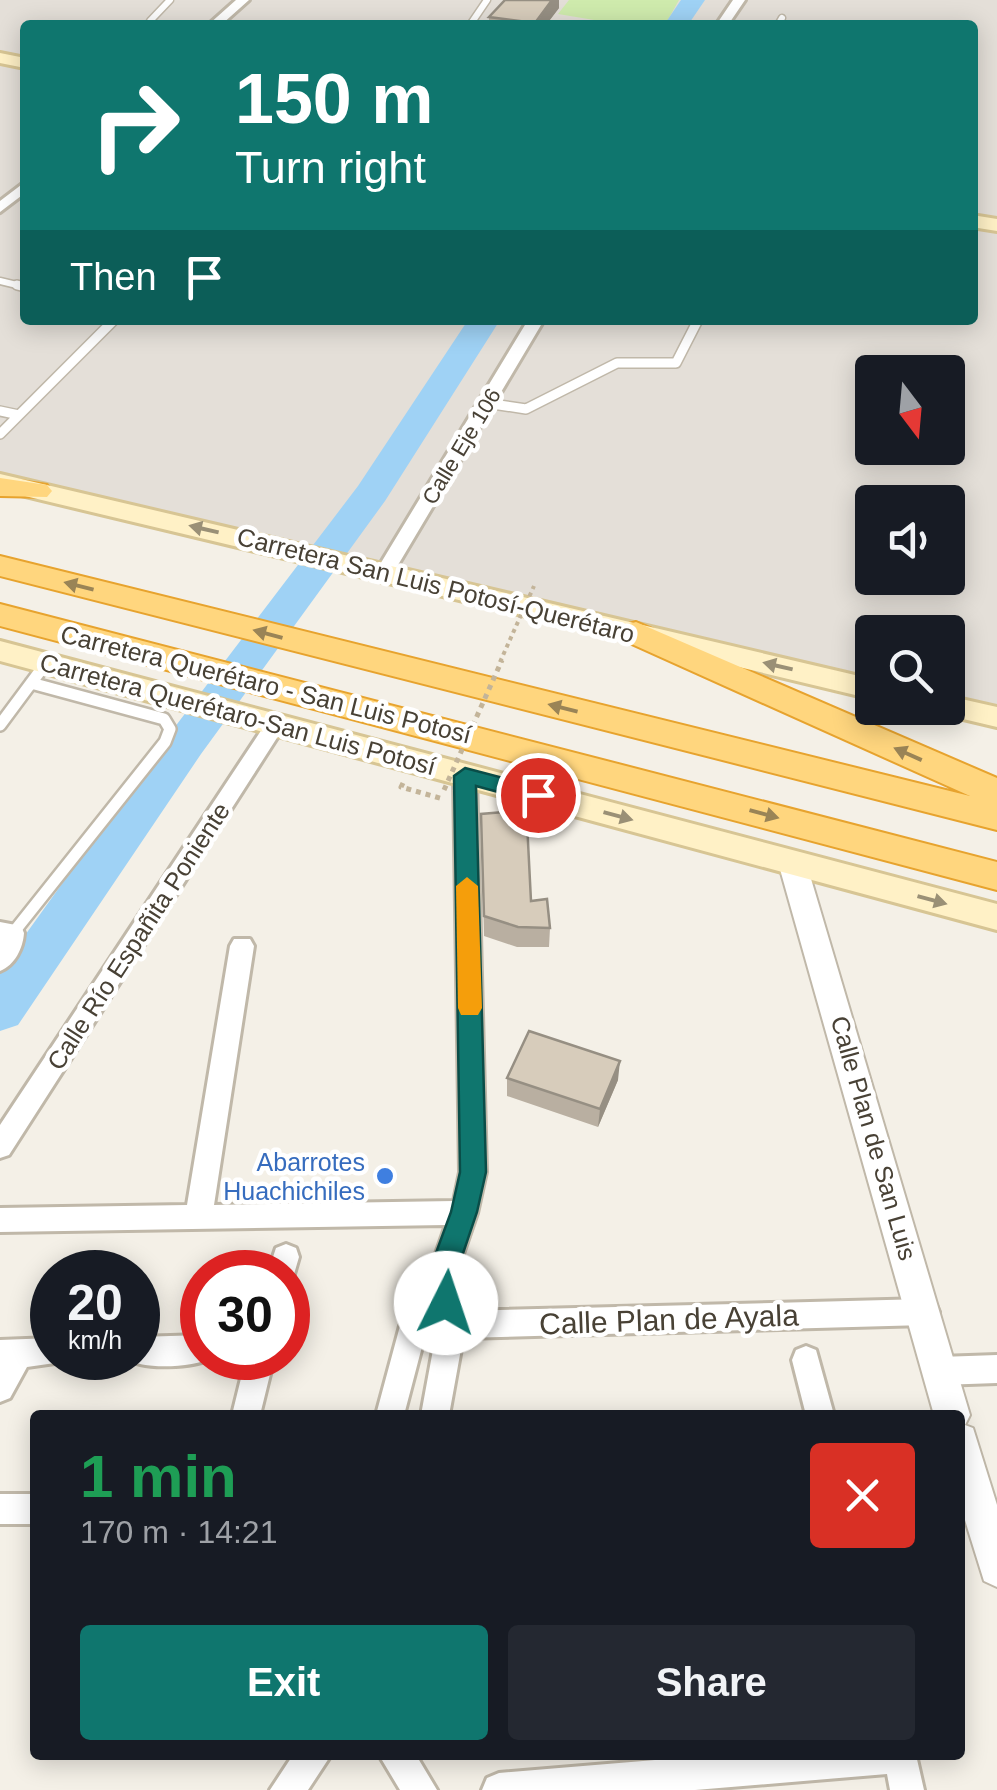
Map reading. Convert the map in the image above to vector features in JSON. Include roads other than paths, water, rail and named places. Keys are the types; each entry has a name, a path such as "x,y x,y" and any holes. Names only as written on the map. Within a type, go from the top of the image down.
{"highway":[{"path":"0,485 37,491"},
{"name":"Carretera Querétaro - San Luis Potosí","path":"0,566 997,816"},
{"name":"Carretera Querétaro - San Luis Potosí","path":"0,615 997,876"},
{"path":"636,634 997,794"}],"main road":[{"name":"Carretera San Luis Potosí-Querétaro","path":"37,491 855,684"},
{"name":"Carretera Querétaro-San Luis Potosí","path":"0,651 39,673 181,698 454,783 792,862 997,917"},
{"path":"965,710 997,718"}],"street":[{"path":"220,20 243,0"},
{"path":"0,208 20,190"},
{"name":"Calle Eje 106","path":"385,571 533,325"},
{"name":"Calle Río Españita Poniente","path":"0,1147 264,722"},
{"path":"391,1410 414,1326 440,1280 464,1212 473,1172 454,783"},
{"name":"Calle Plan de San Luis","path":"792,862 951,1410"},
{"path":"0,962 12,944 6,932"},
{"path":"199,1216 242,946"},
{"path":"0,1220 464,1212"},
{"path":"436,1410 451,1326 440,1280"},
{"name":"Calle Plan de Ayala","path":"414,1326 925,1312"},
{"path":"0,1388 10,1354"},
{"path":"806,1360 819,1410"},
{"path":"940,1371 997,1369"},
{"path":"247,1410 255,1380"},
{"path":"965,1458 997,1568"},
{"path":"0,1509 30,1508"},
{"path":"287,1790 310,1760"},
{"path":"399,1760 420,1790"},
{"path":"499,1790 842,1760"},
{"path":"900,1760 907,1790"}],"lane":[{"path":"151,20 170,0"},
{"path":"0,434 109,325"},
{"path":"486,403 526,409 617,363 676,363 695,325"},
{"path":"0,411 18,415"},
{"path":"0,725 39,673 164,719 170,729 165,742 6,932"}],"waterway":[{"path":"679,20 693,0"},
{"path":"0,1010 186,743 372,493 481,325"}],"place":[{"name":"Abarrotes Huachichiles","path":"385,1176"}]}
